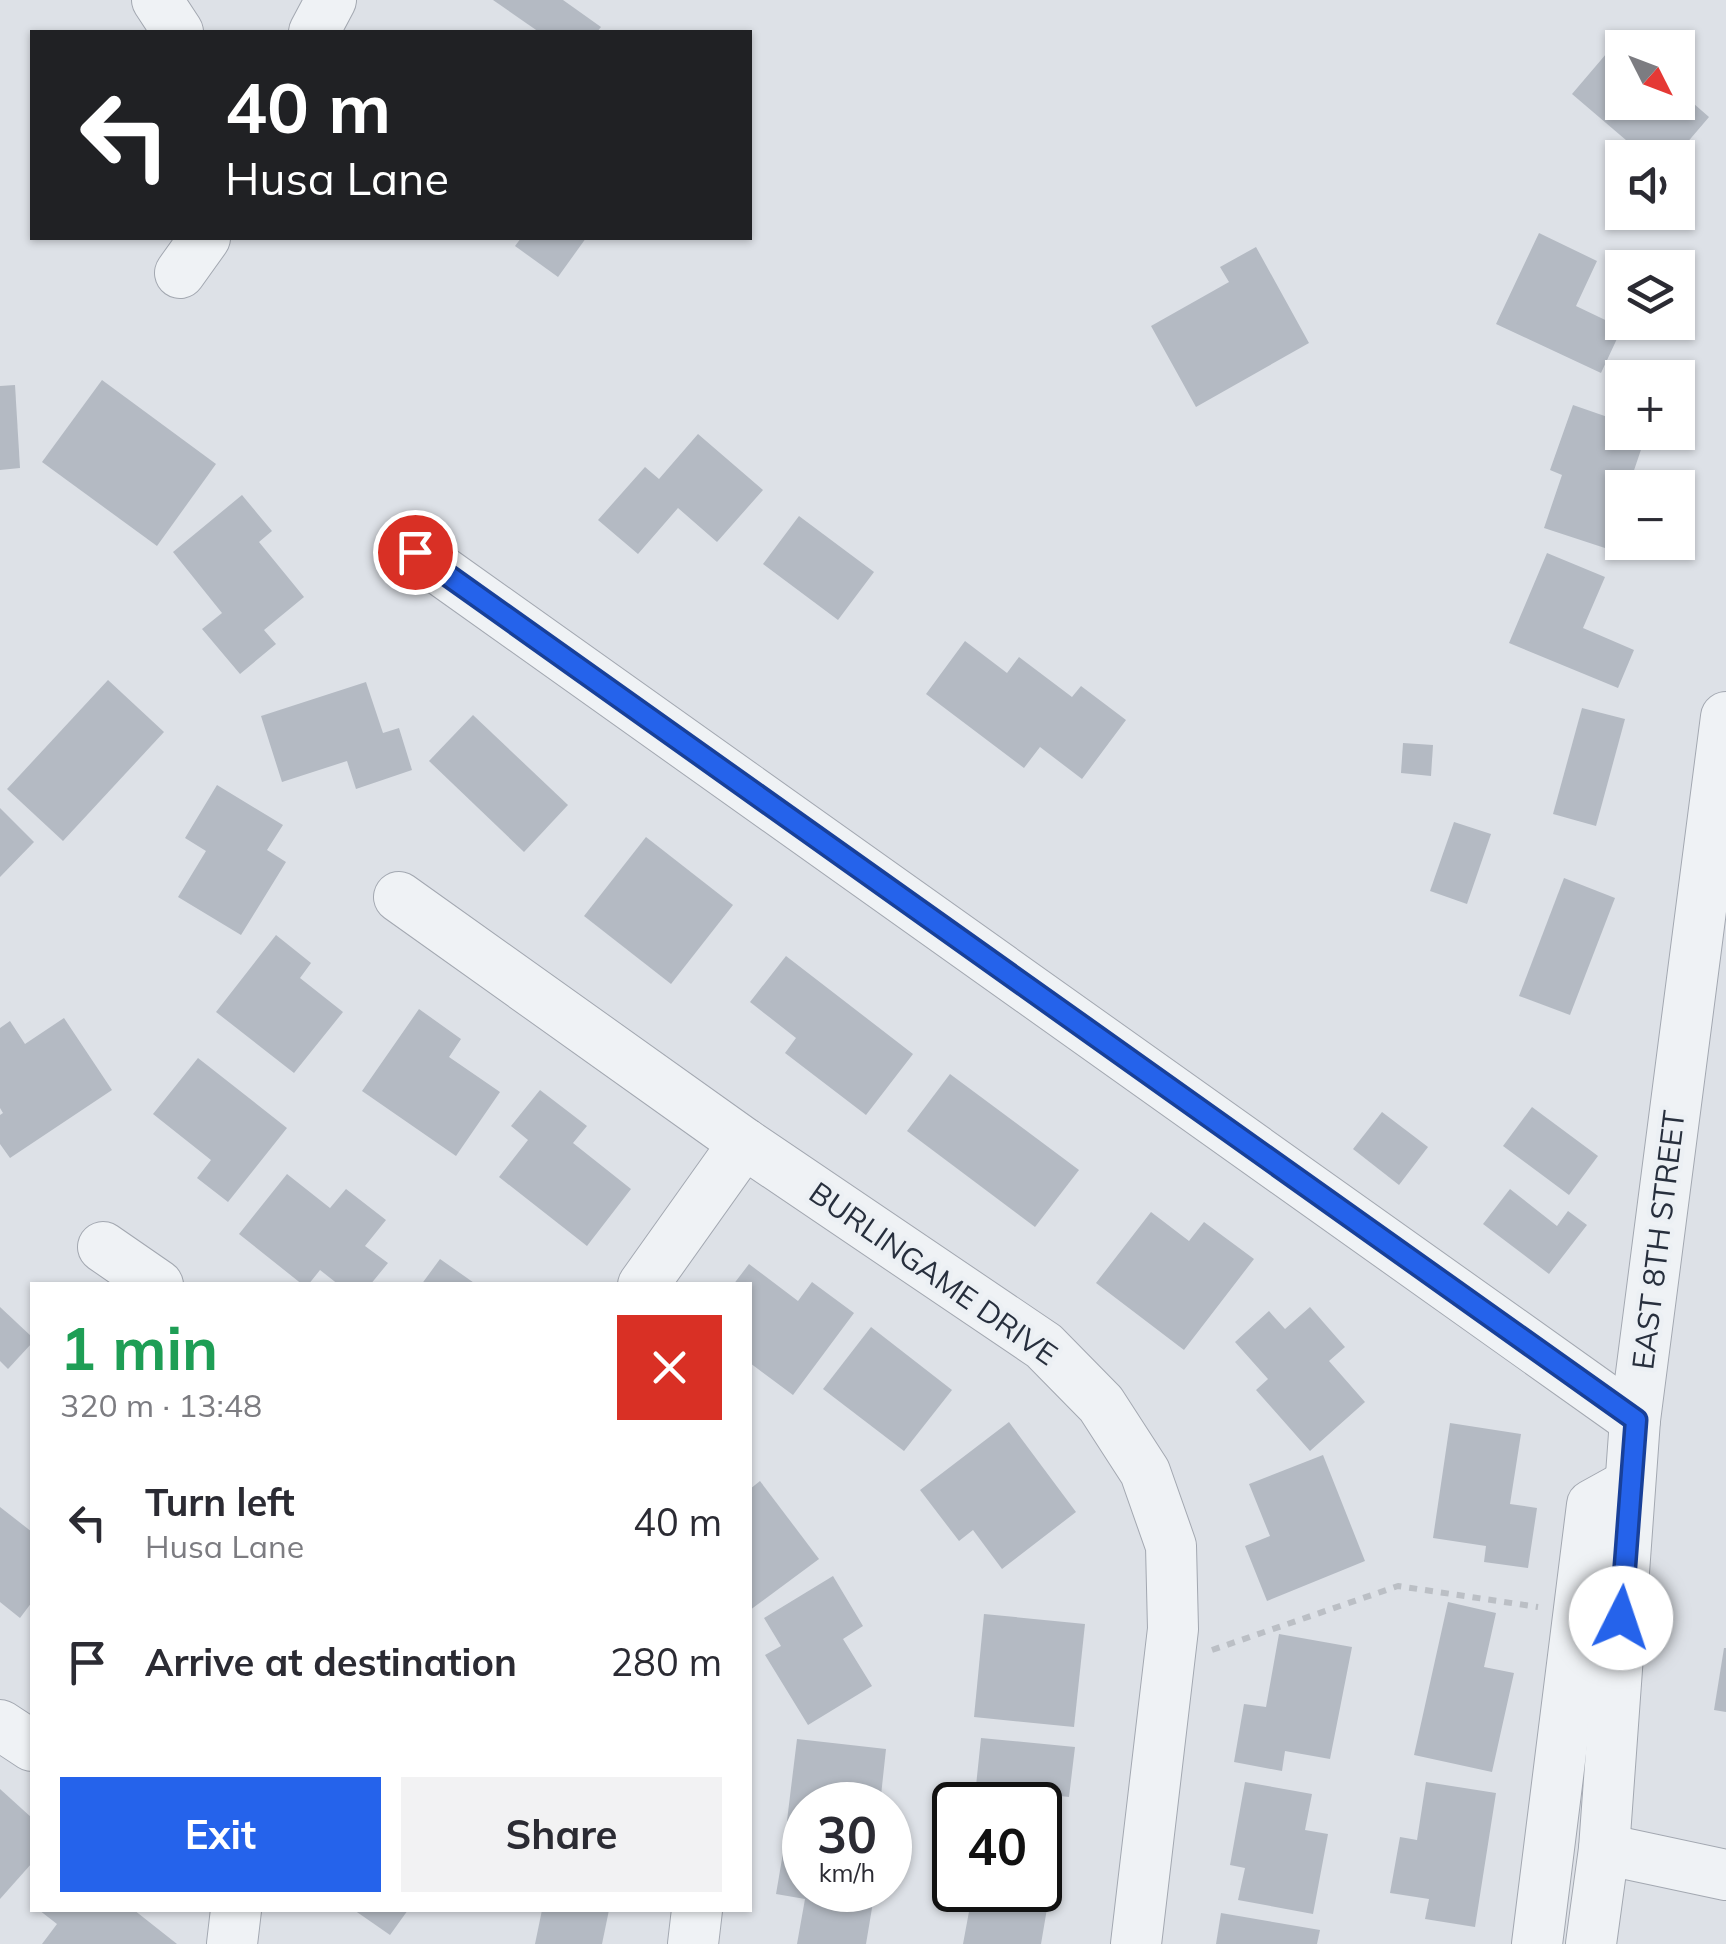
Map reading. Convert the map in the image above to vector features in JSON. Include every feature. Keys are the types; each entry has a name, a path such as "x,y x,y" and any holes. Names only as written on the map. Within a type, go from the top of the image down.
{"street":[{"path":"157,0 177,30"},
{"path":"315,30 331,0"},
{"path":"415,552 1636,1420"},
{"name":"EAST 8TH STREET","path":"1591,1944 1604,1848 1636,1420 1726,718"},
{"name":"BURLINGAME DRIVE","path":"399,898 744,1143 1044,1346 1101,1404 1145,1472 1171,1546 1174,1629 1136,1944"},
{"path":"645,1282 744,1143"},
{"path":"103,1247 154,1282"},
{"path":"1537,1944 1592,1506 1630,1484"},
{"path":"0,1724 30,1745"},
{"path":"1604,1848 1726,1875"},
{"path":"232,1944 236,1912"},
{"path":"693,1944 697,1912"}],"path":[{"path":"1170,1664 1398,1586 1578,1613"}],"building":[{"path":"493,0 563,0 601,27 599,30 536,30"},
{"path":"1605,55 1605,120 1695,120 1695,105 1709,117 1689,140 1626,140 1572,94"},
{"path":"1539,233 1597,261 1576,306 1605,320 1605,340 1616,340 1601,373 1496,324"},
{"path":"520,240 585,240 558,277 515,246"},
{"path":"1256,247 1309,343 1196,407 1151,326 1229,282 1220,267"},
{"path":"102,380 216,464 157,546 42,462"},
{"path":"15,385 20,468 0,470 0,386"},
{"path":"1573,405 1605,416 1605,450 1641,450 1634,470 1605,470 1605,548 1544,528 1562,475 1550,470"},
{"path":"698,434 763,490 717,542 678,508 638,554 598,520 645,467 659,479"},
{"path":"242,495 272,531 259,542 304,597 264,630 276,644 240,674 202,629 222,613 173,552"},
{"path":"799,516 874,572 838,620 763,564"},
{"path":"1547,553 1605,577 1583,628 1634,650 1618,688 1509,643"},
{"path":"965,641 1007,673 1019,657 1072,697 1081,686 1126,720 1082,779 1040,747 1024,768 926,694"},
{"path":"108,680 164,732 63,841 7,789"},
{"path":"366,682 383,733 399,728 412,770 356,789 347,761 282,782 261,716"},
{"path":"1582,708 1625,719 1596,826 1553,814"},
{"path":"473,715 568,805 524,852 429,761"},
{"path":"1403,743 1433,745 1431,776 1401,773"},
{"path":"217,785 283,825 267,850 286,862 241,935 178,897 206,851 185,838"},
{"path":"0,808 34,842 0,877"},
{"path":"1454,822 1491,834 1467,904 1430,891"},
{"path":"646,837 733,905 671,984 584,916"},
{"path":"1564,878 1615,898 1570,1015 1519,996"},
{"path":"276,935 311,963 300,978 343,1012 294,1073 216,1012"},
{"path":"786,956 913,1054 866,1115 785,1053 796,1038 750,1002"},
{"path":"419,1009 461,1039 449,1057 500,1092 456,1156 362,1091"},
{"path":"64,1018 112,1090 10,1158 0,1144 0,1028 10,1021 25,1044"},
{"path":"198,1058 287,1128 228,1202 197,1178 211,1160 153,1114"},
{"path":"950,1074 1079,1170 1035,1227 907,1131"},
{"path":"540,1090 587,1126 573,1143 631,1189 587,1246 499,1177 528,1140 511,1126"},
{"path":"1532,1107 1598,1156 1569,1195 1503,1146"},
{"path":"1382,1112 1428,1147 1399,1185 1353,1149"},
{"path":"287,1174 330,1208 346,1189 386,1220 365,1246 388,1263 372,1282 335,1282 320,1270 310,1282 299,1282 239,1234"},
{"path":"1510,1189 1557,1226 1568,1211 1587,1225 1549,1274 1483,1224"},
{"path":"1151,1212 1189,1241 1204,1222 1254,1259 1184,1350 1096,1283"},
{"path":"440,1259 473,1282 423,1282"},
{"path":"749,1264 798,1301 812,1282 854,1313 793,1395 752,1364 752,1282 735,1282"},
{"path":"0,1307 30,1335 30,1345 8,1369 0,1361"},
{"path":"1310,1307 1345,1347 1329,1361 1365,1402 1310,1451 1256,1390 1268,1379 1235,1342 1269,1311 1285,1329"},
{"path":"871,1327 952,1390 904,1451 823,1389"},
{"path":"1009,1422 1076,1512 1002,1569 973,1530 959,1541 920,1490"},
{"path":"1450,1423 1521,1434 1510,1504 1537,1508 1528,1568 1484,1562 1486,1546 1433,1538"},
{"path":"1323,1455 1365,1561 1267,1601 1245,1546 1270,1536 1249,1484"},
{"path":"760,1481 819,1559 752,1609 752,1487"},
{"path":"0,1507 30,1530 30,1605 20,1618 0,1602"},
{"path":"833,1576 863,1626 843,1639 872,1686 808,1725 765,1655 781,1646 764,1618"},
{"path":"1448,1602 1496,1613 1484,1667 1514,1673 1492,1772 1414,1755"},
{"path":"984,1614 1085,1624 1074,1727 974,1717"},
{"path":"1279,1634 1352,1647 1330,1759 1285,1751 1282,1771 1234,1762 1244,1704 1266,1707"},
{"path":"1726,1648 1726,1712 1714,1710"},
{"path":"981,1738 1075,1747 1069,1797 1062,1796 1062,1782 976,1782"},
{"path":"797,1739 886,1749 882,1782 792,1782"},
{"path":"1245,1782 1312,1794 1305,1830 1328,1834 1313,1914 1238,1900 1245,1868 1230,1865"},
{"path":"1426,1782 1496,1793 1475,1927 1425,1919 1429,1899 1390,1893 1400,1837 1417,1840"},
{"path":"0,1789 30,1816 30,1865 0,1899"},
{"path":"782,1859 782,1895 776,1894"},
{"path":"42,1912 137,1912 177,1944 42,1944 57,1924"},
{"path":"357,1912 407,1912 390,1935"},
{"path":"542,1912 609,1912 602,1944 535,1944"},
{"path":"803,1912 871,1912 866,1944 797,1944"},
{"path":"969,1912 1046,1912 1041,1944 963,1944"},
{"path":"1221,1913 1320,1930 1317,1944 1216,1944"}],"route":[{"path":"415,552 1636,1420 1621,1618"}]}
